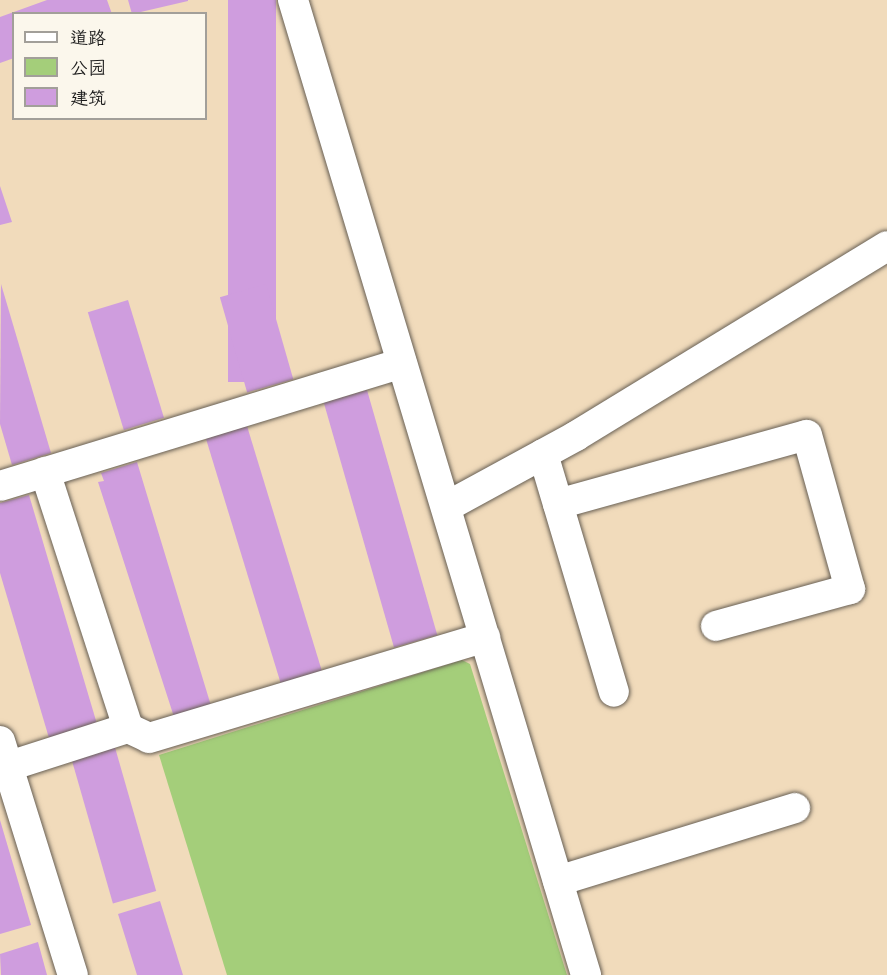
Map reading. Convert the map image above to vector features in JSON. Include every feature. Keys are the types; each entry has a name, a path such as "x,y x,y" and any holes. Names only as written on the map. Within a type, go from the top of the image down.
{"street":[{"path":"293,0 586,975"},
{"path":"446,507 543,454 887,246"},
{"path":"0,486 402,363"},
{"path":"558,504 807,435 850,589 716,626"},
{"path":"543,454 614,692"},
{"path":"45,472 128,728"},
{"path":"73,975 3,759 128,728 149,738 485,637"},
{"path":"558,881 795,808"}],"green space":[{"path":"462,660 470,664 567,975 227,975 159,755"}],"building":[{"path":"47,0 107,0 111,12 14,12"},
{"path":"128,0 188,0 141,12 131,12"},
{"path":"228,0 276,0 276,382 228,382"},
{"path":"12,13 12,59 0,63 0,17"},
{"path":"0,186 12,222 0,225"},
{"path":"1,284 51,453 12,465 0,424"},
{"path":"266,284 293,379 247,392 220,297"},
{"path":"128,300 164,418 124,430 88,312"},
{"path":"367,390 437,635 394,648 324,402"},
{"path":"247,426 322,672 281,684 206,439"},
{"path":"137,462 212,709 175,720 98,482 104,481 101,473"},
{"path":"29,495 97,724 49,738 0,573 0,503"},
{"path":"114,744 156,891 113,903 71,756"},
{"path":"0,820 31,925 0,934"},
{"path":"160,901 183,975 137,975 118,914"},
{"path":"38,942 47,975 1,975 0,954"}]}
